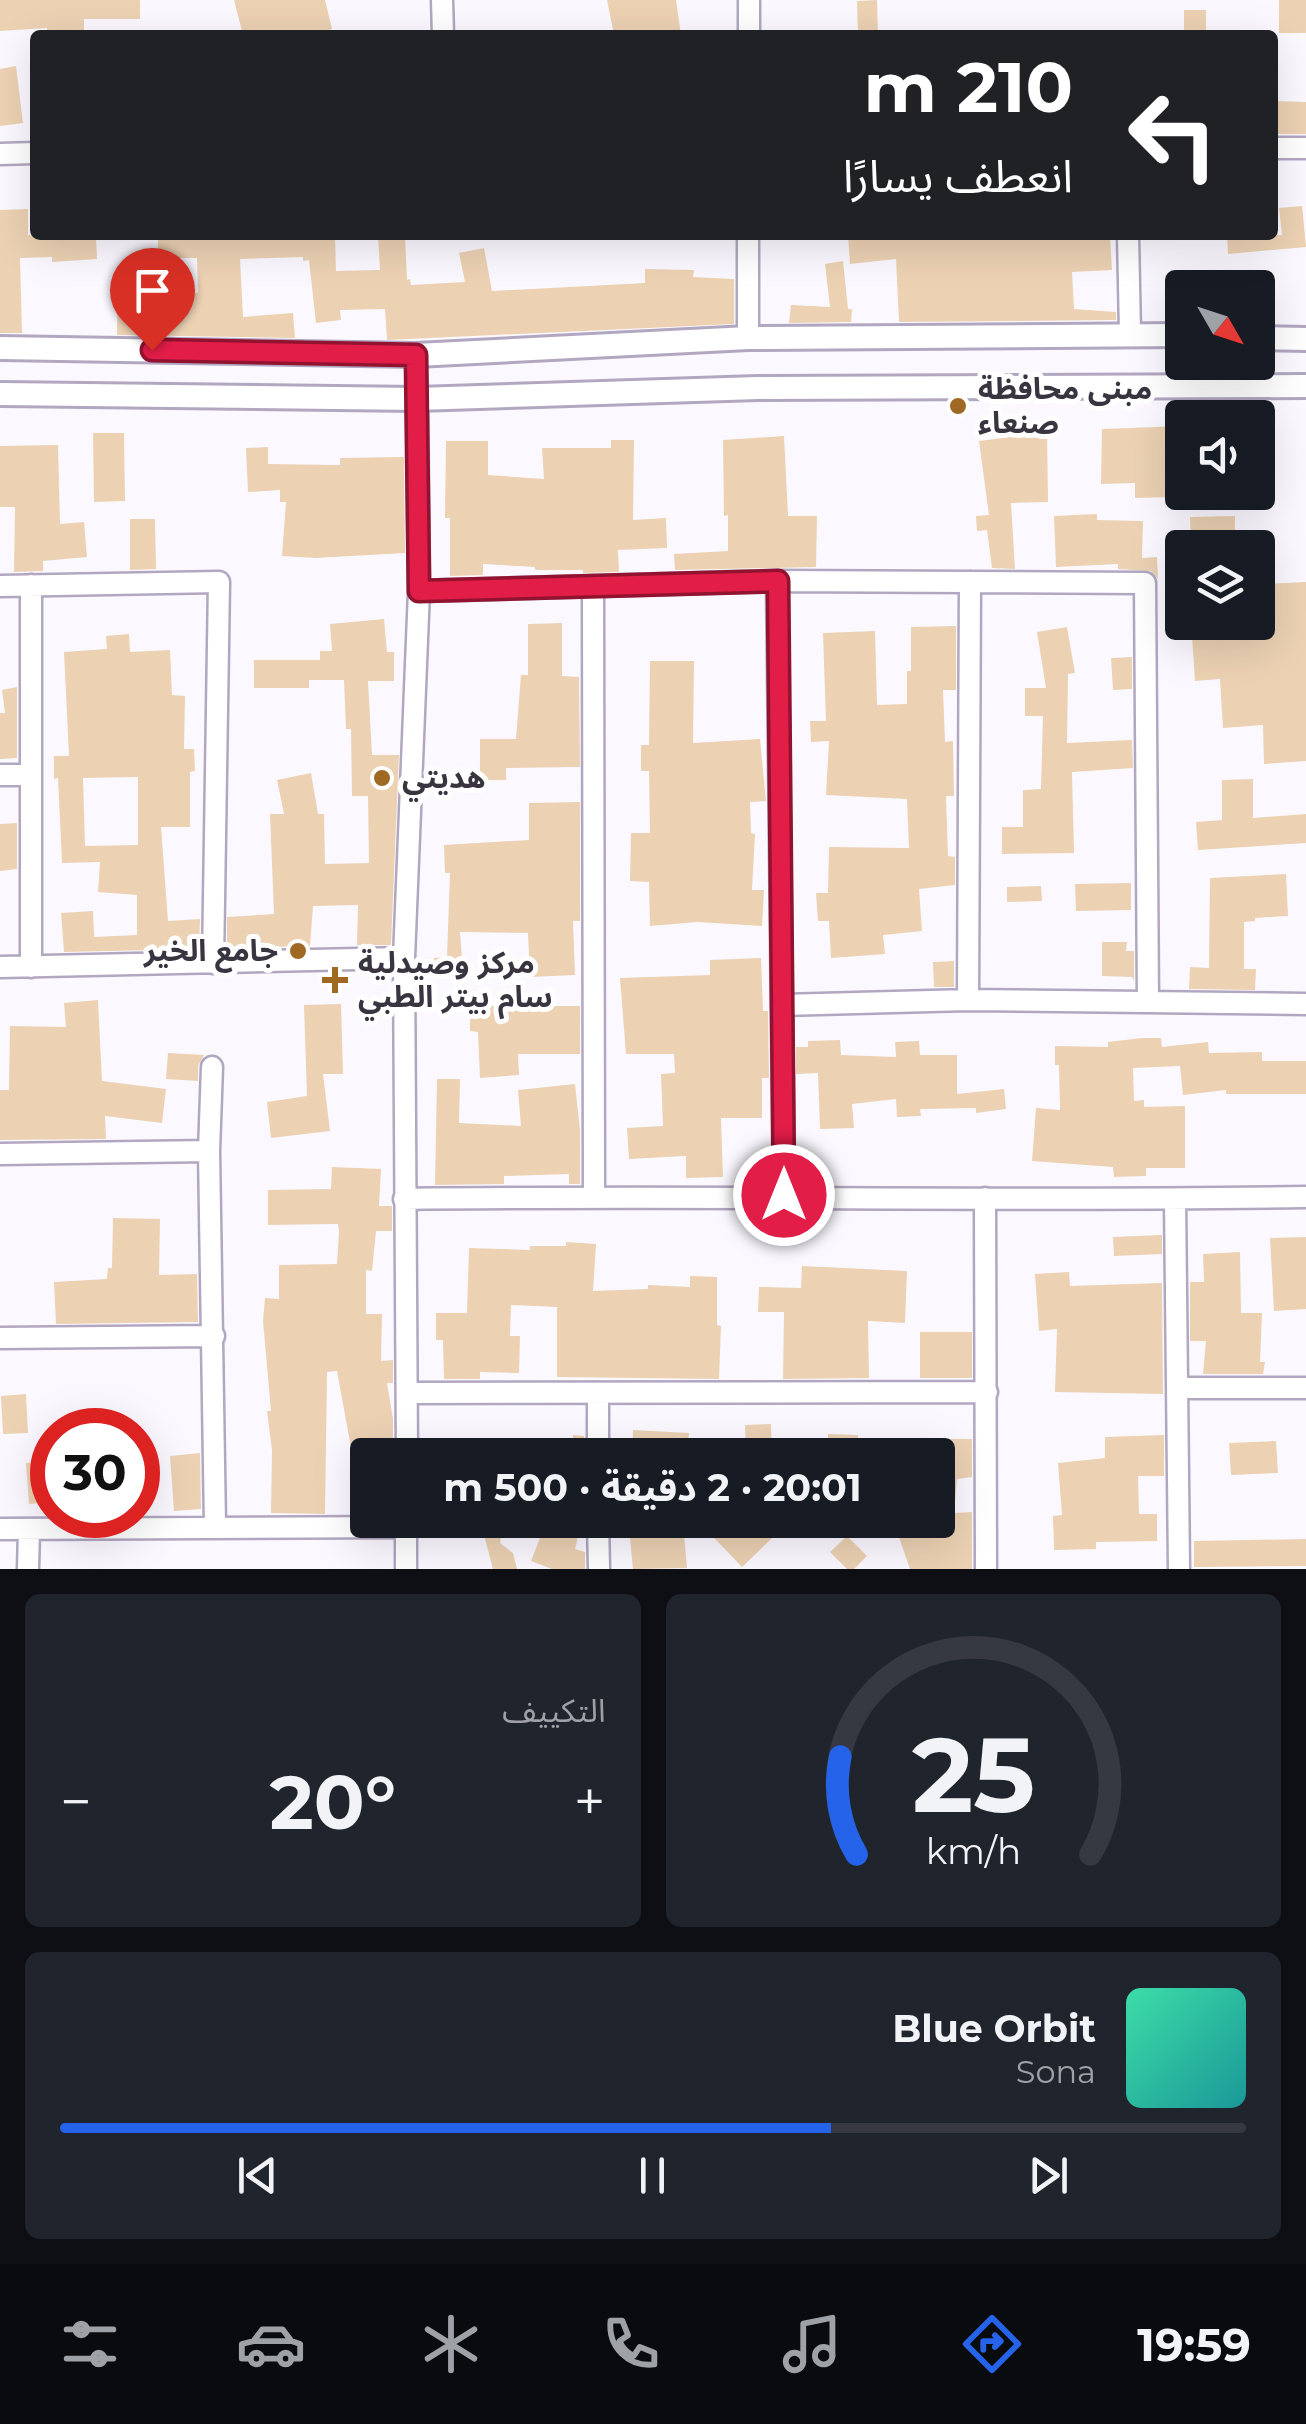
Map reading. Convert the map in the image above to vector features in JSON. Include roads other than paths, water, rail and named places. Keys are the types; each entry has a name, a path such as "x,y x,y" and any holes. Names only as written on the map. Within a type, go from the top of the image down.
{"street":[{"path":"442,0 443,30"},
{"path":"749,30 750,0"},
{"path":"1278,148 1306,148"},
{"path":"0,154 30,154"},
{"path":"748,240 748,338"},
{"path":"1128,240 1130,333"},
{"path":"0,348 416,355 748,338 1165,334"},
{"path":"1275,338 1306,339"},
{"path":"407,1438 404,958 419,591 416,355"},
{"path":"0,394 417,399 758,388 1306,386"},
{"path":"419,591 778,581 1145,583 1148,1000"},
{"path":"778,581 784,1195"},
{"path":"0,586 219,582 213,963"},
{"path":"968,1000 970,582"},
{"path":"31,585 31,967"},
{"path":"593,586 594,1196"},
{"path":"0,775 31,775"},
{"path":"0,966 404,958"},
{"path":"782,1005 968,1000 1306,1004"},
{"path":"212,1067 209,1151 215,1526"},
{"path":"0,1154 209,1151"},
{"path":"404,1199 1306,1196"},
{"path":"985,1198 986,1569"},
{"path":"1175,1199 1179,1569"},
{"path":"0,1338 214,1336"},
{"path":"1177,1388 1306,1388"},
{"path":"407,1393 987,1392"},
{"path":"598,1393 598,1438"},
{"path":"0,1529 350,1525"},
{"path":"28,1569 29,1530"},
{"path":"406,1538 406,1569"},
{"path":"598,1538 598,1569"}],"place":[{"name":"مبنى محافظة صنعاء","path":"958,406"},
{"name":"هديتي","path":"382,778"},
{"name":"جامع الخير","path":"298,951"},
{"name":"مركز وصيدلية سام بيتر الطبي","path":"335,980"}]}
